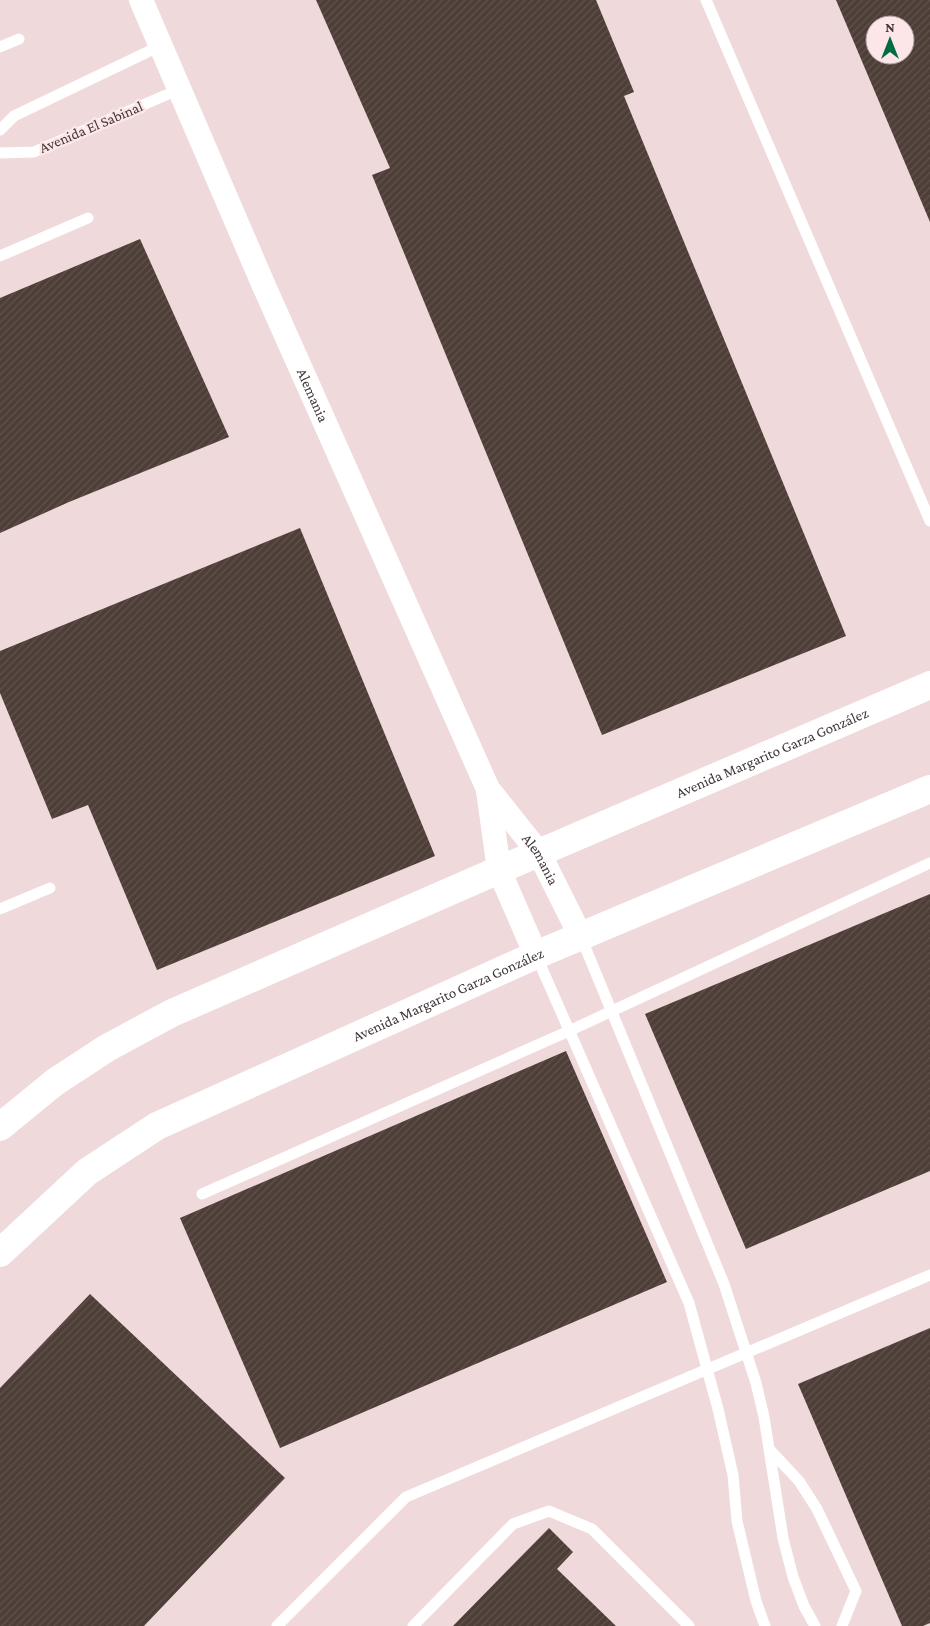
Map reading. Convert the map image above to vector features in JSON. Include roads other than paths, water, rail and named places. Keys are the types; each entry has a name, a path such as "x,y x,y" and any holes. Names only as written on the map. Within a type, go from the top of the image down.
{"main road":[{"name":"Avenida Margarito Garza González","path":"0,1127 55,1082 107,1048 172,1013 930,685"},
{"name":"Avenida Margarito Garza González","path":"0,1253 87,1172 157,1126 536,955 930,789"}],"street":[{"name":"Alemania","path":"141,0 264,286 488,789 539,853 581,937"},
{"name":"Alemania","path":"488,789 499,870 536,955"}],"lane":[{"path":"706,0 930,521"},
{"path":"0,47 19,39"},
{"path":"0,130 14,116 160,46"},
{"name":"Avenida El Sabinal","path":"0,152 34,152 180,89"},
{"path":"0,256 88,218"},
{"path":"202,1194 569,1031 930,863"},
{"path":"0,908 50,888"},
{"path":"581,937 724,1284 747,1353 764,1417 784,1546 804,1606 815,1626"},
{"path":"536,955 689,1303 718,1409 733,1476 737,1521 756,1601 765,1626"},
{"path":"276,1626 406,1497 930,1275"},
{"path":"770,1450 799,1482 817,1509 856,1591 842,1626"},
{"path":"413,1626 513,1524 549,1511 592,1529 689,1626"}]}
